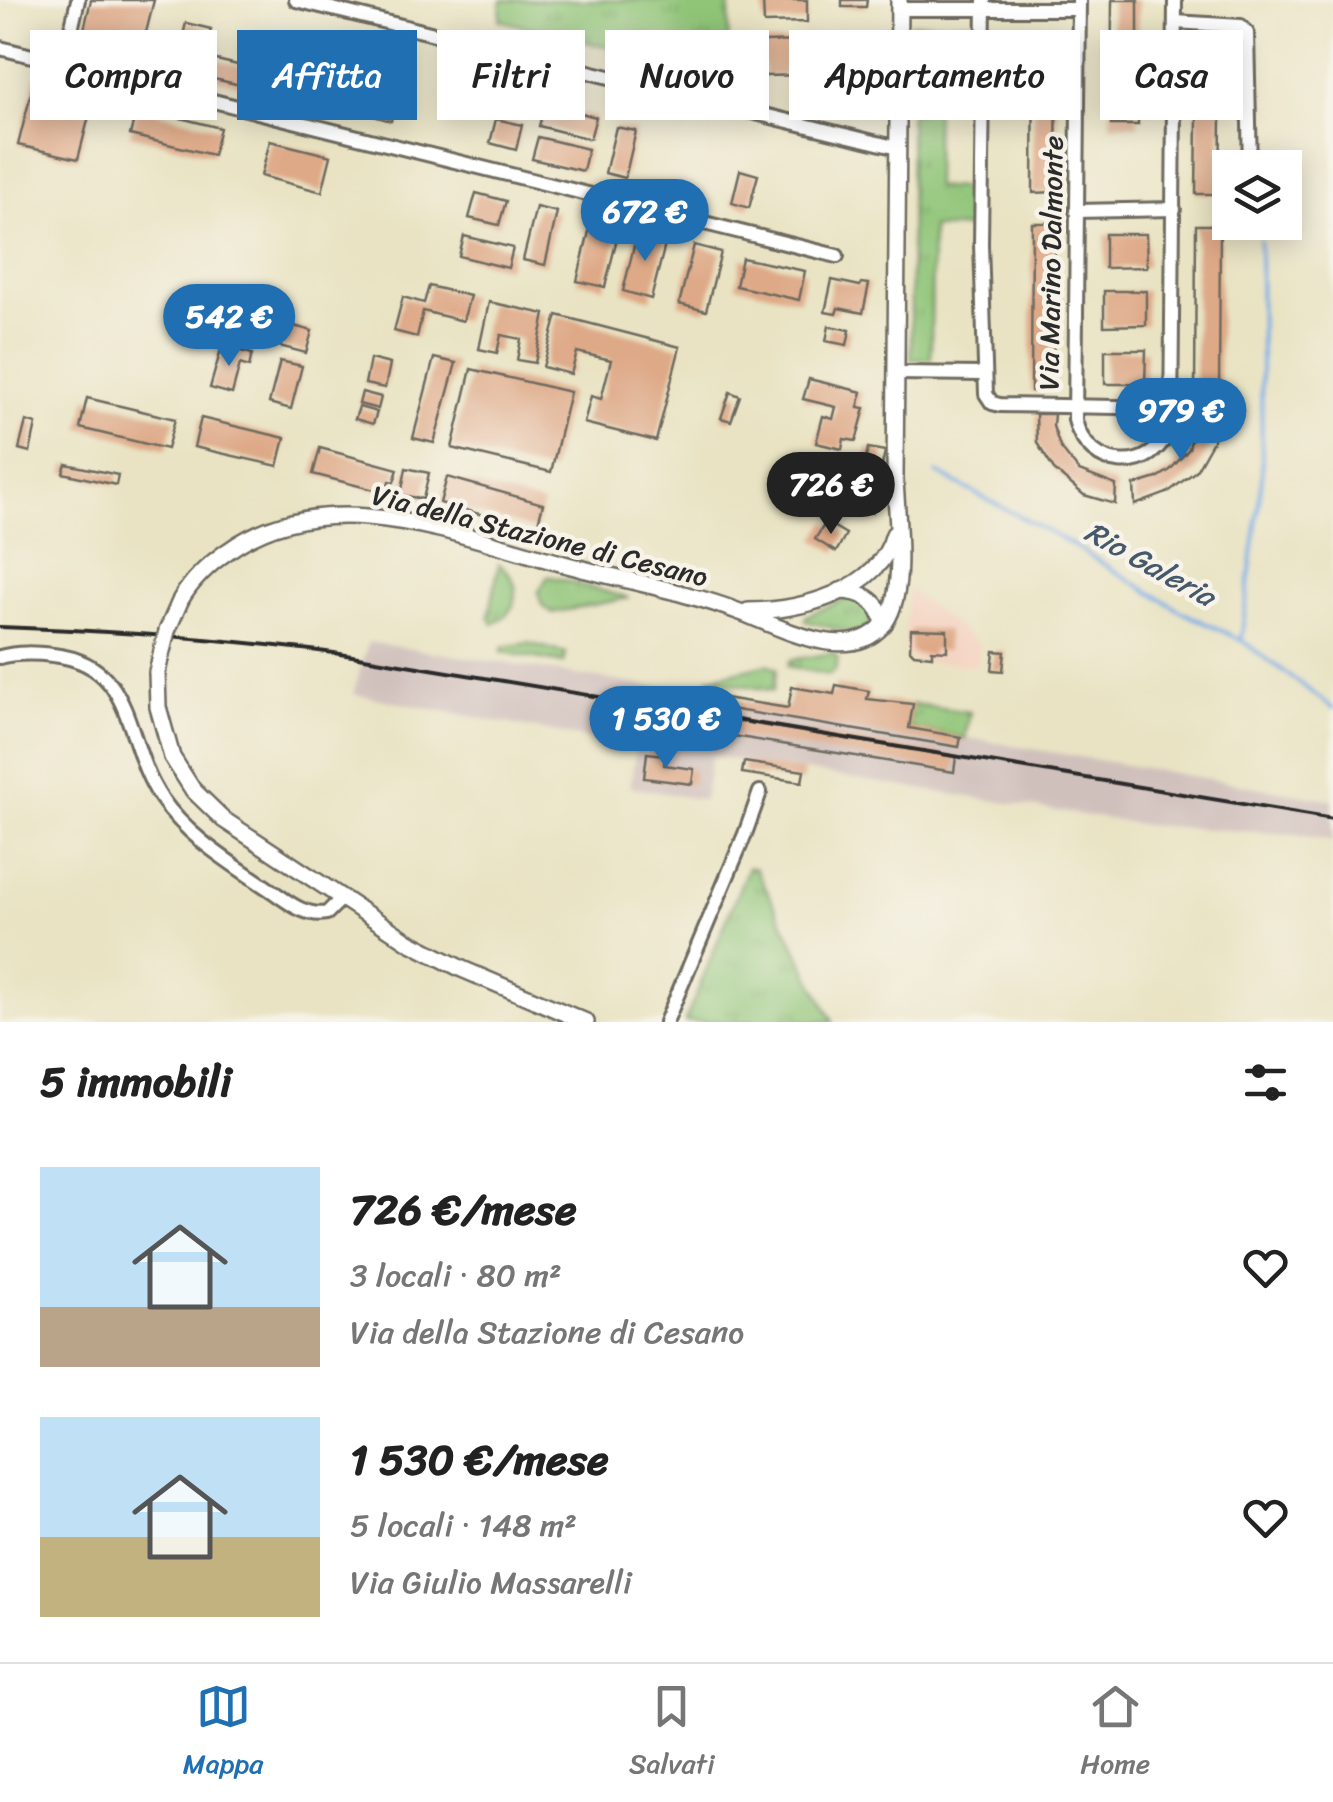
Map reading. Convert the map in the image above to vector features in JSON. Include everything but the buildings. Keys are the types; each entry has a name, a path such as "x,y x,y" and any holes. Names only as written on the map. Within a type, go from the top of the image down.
{"street":[{"path":"71,30 78,0"},
{"path":"296,0 898,148"},
{"name":"Via Marino Dalmonte","path":"1078,5 1074,407 1077,429 1087,446 1102,458 1120,462 1138,460 1159,448 1169,432 1172,408 1175,0"},
{"path":"899,5 1078,5"},
{"name":"Via della Stazione di Cesano","path":"586,1022 435,956 236,829 194,790 172,757 156,690 167,631 182,600 206,568 254,535 298,519 342,514 412,524 738,611 784,630 836,642 861,640 884,624 896,594 899,5"},
{"path":"984,5 986,394 996,404 1074,407"},
{"path":"1175,22 1241,26 1247,33 1250,150"},
{"path":"0,48 30,56"},
{"path":"217,102 837,256"},
{"path":"1076,211 1174,209"},
{"path":"896,373 983,374"},
{"name":"Via Marino Dalmonte","path":"1074,407 1172,408"},
{"name":"Via della Stazione di Cesano","path":"738,611 789,609 839,591 880,563 889,550 896,526"},
{"path":"839,591 856,592 871,600 880,610 884,624"},
{"path":"0,658 16,653 53,655 92,665 109,680 123,702 138,750 158,794 190,832 304,911 324,914 341,899"},
{"path":"666,1022 760,792"}],"shaded area":[{"path":"908,589 980,645 977,666 917,661 908,656 904,647"},
{"path":"368,642 787,708 792,687 834,694 836,685 869,691 868,699 913,704 910,728 1333,800 1333,841 1301,835 1145,825 712,756 704,800 630,787 636,748 353,694"}],"green space":[{"path":"501,0 730,0 728,30 605,30 605,47 585,42 585,30 539,30 500,20"},
{"path":"970,23 970,30 910,30 910,24"},
{"path":"910,120 935,120 935,187 969,188 969,228 932,228 931,359 911,360"},
{"path":"499,564 512,579 516,596 509,611 493,624 489,617"},
{"path":"548,576 629,598 552,613 542,605 538,593"},
{"path":"850,597 873,612 873,623 866,631 853,633 805,621 806,616"},
{"path":"528,643 566,653 564,663 502,652 503,647"},
{"path":"833,653 838,659 835,671 829,675 788,666 790,660"},
{"path":"768,664 777,669 773,691 708,678"},
{"path":"913,704 970,712 965,738 909,728"},
{"path":"748,867 756,869 833,1022 685,1022"}],"waterway":[{"path":"1241,640 1262,478 1260,241"},
{"name":"Rio Galeria","path":"937,473 1064,540 1184,613 1241,640 1333,708"}],"railway":[{"path":"0,627 167,636 334,653 1333,819"}]}
